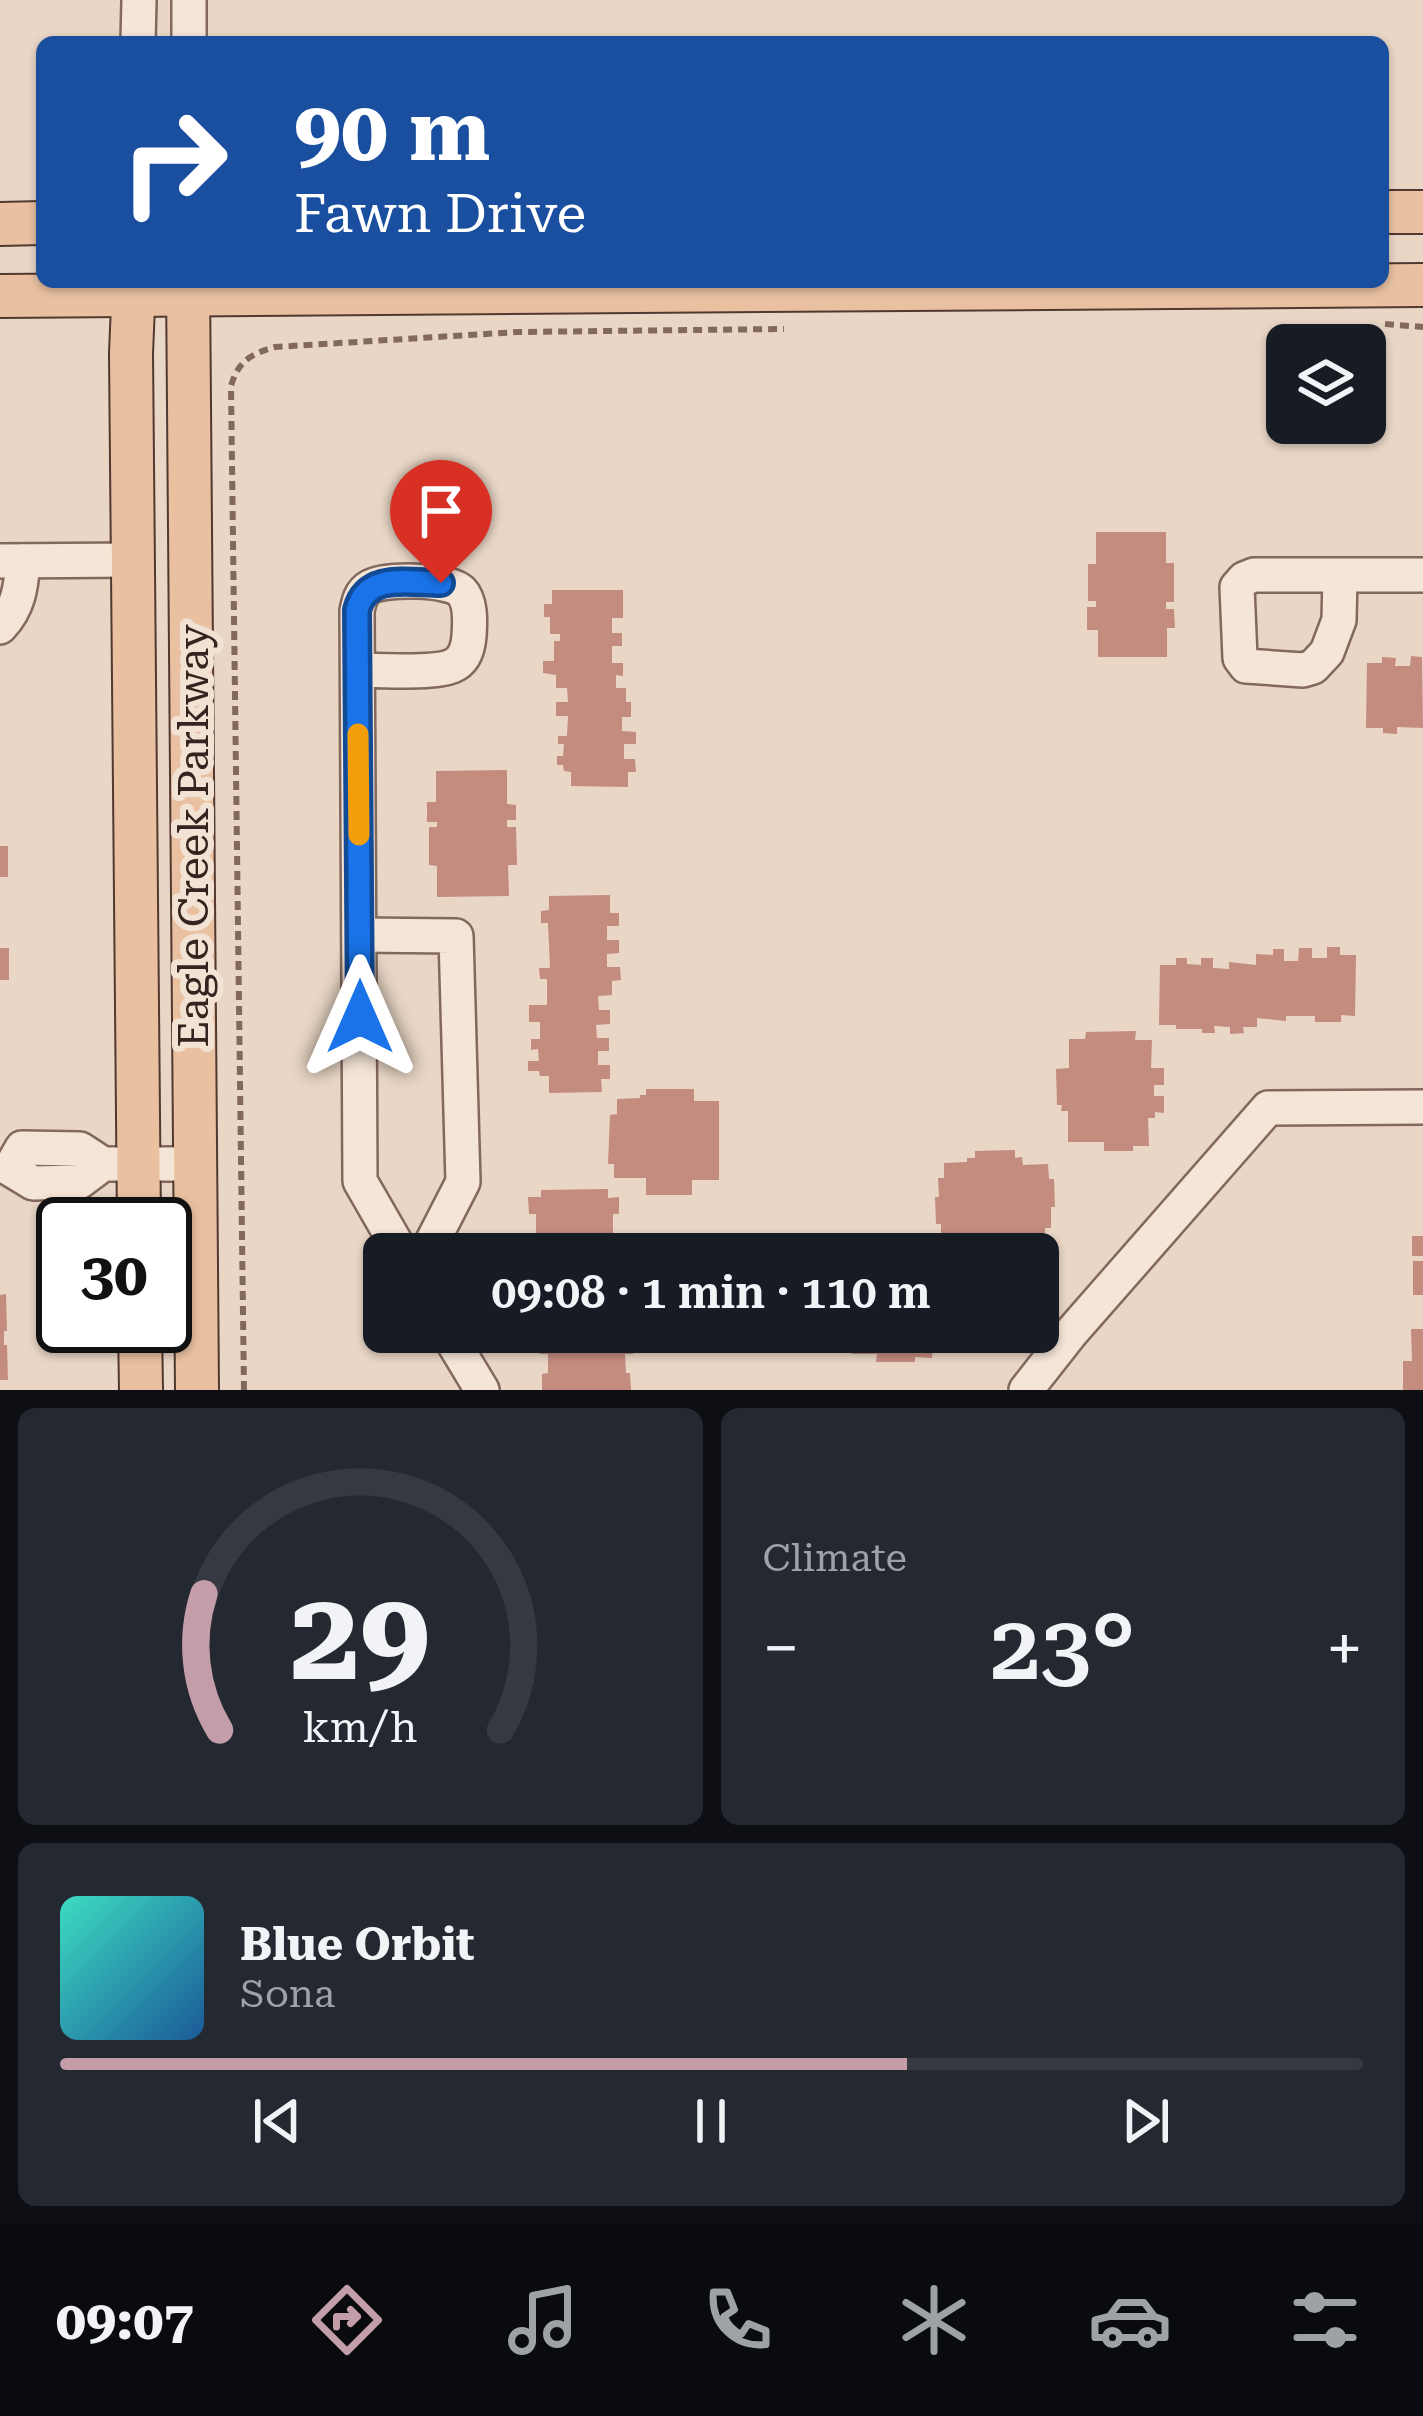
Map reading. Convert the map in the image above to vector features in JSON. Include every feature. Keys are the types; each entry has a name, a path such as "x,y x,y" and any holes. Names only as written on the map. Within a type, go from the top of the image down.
{"main road":[{"path":"1389,212 1423,212"},
{"path":"0,224 36,223"},
{"path":"1389,285 1423,285"},
{"path":"0,296 133,289 497,288"},
{"name":"Eagle Creek Parkway","path":"131,1197 121,1164 134,560 133,289"},
{"name":"Eagle Creek Parkway","path":"188,289 197,1390"},
{"path":"140,1353 141,1390"}],"street":[{"path":"138,36 139,0"},
{"path":"189,0 189,36"},
{"path":"0,626 20,595 12,561 134,560"},
{"path":"1355,576 1423,575"},
{"path":"358,670 361,1181 390,1233"},
{"path":"359,935 456,936 463,1182 437,1233"},
{"path":"1026,1390 1268,1108 1423,1107"},
{"path":"5,1168 22,1148 80,1149 121,1164 196,1164"},
{"path":"460,1353 482,1390"}],"path":[{"path":"1386,324 1423,327"},
{"path":"244,1390 231,386 235,373 255,352 274,347 518,332 798,329"}],"building":[{"path":"1096,532 1166,532 1166,563 1174,563 1174,602 1166,602 1166,609 1174,609 1175,628 1167,628 1167,657 1098,657 1098,630 1087,630 1087,607 1096,607 1096,601 1088,601 1088,564 1096,564"},
{"path":"552,590 623,590 623,618 612,618 612,633 622,633 622,646 612,646 612,663 623,663 616,688 626,688 626,702 631,702 631,717 622,717 622,731 636,732 636,744 624,744 624,759 635,759 636,772 628,772 628,787 571,786 571,772 557,765 564,744 558,744 558,736 567,736 568,716 556,716 556,702 568,702 567,688 556,688 556,675 543,673 543,661 554,661 554,641 560,641 560,634 550,634 550,617 544,617 544,604 552,604"},
{"path":"1411,656 1422,657 1423,728 1397,727 1397,734 1366,728 1367,663 1382,663 1382,657 1396,658 1395,666 1410,666"},
{"path":"507,770 507,804 516,805 516,820 507,820 507,827 516,827 517,865 508,865 509,896 437,897 437,866 429,865 429,827 437,827 437,822 427,822 427,802 436,802 436,771"},
{"path":"0,846 8,846 8,877 0,877"},
{"path":"610,895 610,913 619,913 619,926 607,926 607,940 619,940 619,953 607,954 607,967 620,967 621,980 612,981 612,995 598,996 599,1010 610,1010 610,1024 596,1025 597,1038 609,1038 609,1051 598,1051 598,1065 610,1065 610,1079 601,1079 602,1092 549,1093 549,1076 528,1071 528,1061 539,1061 538,1049 531,1050 531,1039 540,1039 540,1022 529,1022 529,1005 547,1005 547,979 540,979 539,968 550,968 548,923 541,923 541,911 549,910 549,896"},
{"path":"1327,947 1340,947 1340,955 1356,955 1355,1016 1341,1015 1341,1022 1315,1022 1315,1016 1286,1016 1286,1021 1257,1018 1257,1027 1230,1034 1230,1027 1214,1026 1215,1033 1202,1033 1202,1029 1159,1025 1160,965 1176,965 1176,958 1187,958 1187,964 1201,965 1201,958 1213,958 1213,968 1229,969 1229,962 1256,965 1256,954 1273,955 1273,949 1284,949 1284,961 1298,961 1299,948 1312,948 1312,958 1327,958"},
{"path":"0,948 9,948 9,980 0,980"},
{"path":"1136,1031 1135,1040 1152,1040 1151,1068 1164,1068 1164,1085 1154,1085 1154,1096 1164,1096 1164,1113 1155,1112 1155,1118 1148,1118 1149,1146 1104,1151 1104,1142 1068,1142 1068,1111 1057,1105 1056,1069 1069,1068 1069,1039 1085,1039 1086,1032"},
{"path":"646,1089 694,1089 694,1101 719,1101 719,1180 692,1180 692,1195 646,1195 646,1178 614,1178 614,1164 608,1164 610,1115 617,1114 617,1099 640,1098"},
{"path":"1015,1150 1015,1158 1022,1157 1023,1165 1048,1164 1049,1179 1054,1179 1051,1228 1045,1228 1045,1233 941,1233 935,1197 939,1197 938,1178 944,1178 944,1163 967,1162 975,1158 975,1151"},
{"path":"608,1189 608,1198 619,1197 613,1233 536,1233 536,1214 529,1214 528,1197 541,1197 541,1190"},
{"path":"1412,1236 1423,1236 1423,1256 1412,1256"},
{"path":"1413,1261 1423,1261 1423,1295 1413,1295"},
{"path":"6,1294 8,1380 0,1380 0,1295"},
{"path":"1411,1329 1423,1329 1423,1390 1403,1390 1403,1361 1412,1361"},
{"path":"633,1353 625,1354 631,1390 542,1390 548,1354 540,1354"},
{"path":"932,1353 932,1358 915,1357 915,1362 876,1362 877,1354 852,1354"}],"slow traffic":[{"path":"358,734 359,835"}],"route":[{"path":"360,1017 357,610 370,586 441,583"}]}
